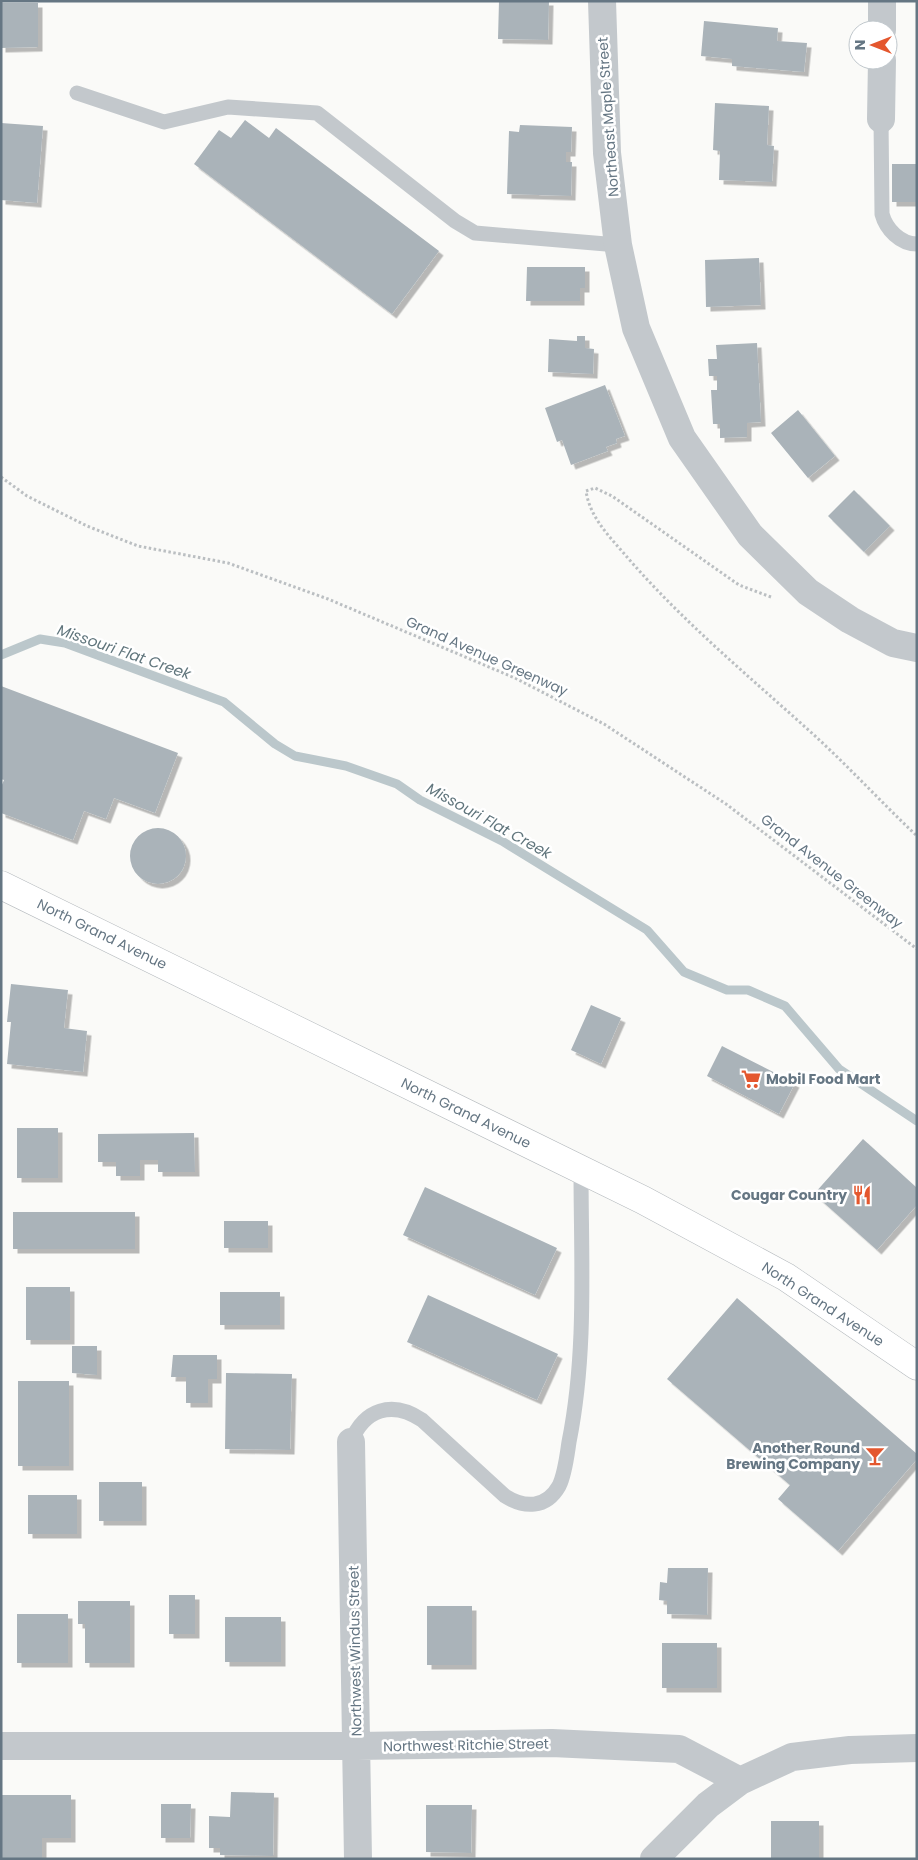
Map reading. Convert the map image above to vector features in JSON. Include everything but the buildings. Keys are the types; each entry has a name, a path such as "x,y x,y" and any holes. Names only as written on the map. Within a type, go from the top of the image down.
{"main road":[{"name":"North Grand Avenue","path":"1,885 643,1200 786,1278 917,1366"}],"street":[{"name":"Northeast Maple Street","path":"602,1 607,152 618,245 636,328 682,438 750,535 808,592 850,620 893,643 917,648"},
{"path":"882,1 882,20"},
{"path":"881,119 882,70"},
{"name":"Northwest Windus Street","path":"350,1442 358,1859"},
{"name":"Northwest Ritchie Street","path":"1,1746 357,1746 552,1743 679,1749 740,1781"},
{"path":"654,1859 708,1805 740,1781 792,1757 850,1750 917,1748"}],"lane":[{"path":"77,94 164,122 228,107 316,113 456,221 475,233 618,245"},
{"path":"881,119 882,214 885,226 910,244 917,244"},
{"path":"350,1442 356,1428 368,1416 395,1409 410,1412 422,1420 505,1496 516,1503 527,1506 539,1504 550,1497 559,1485 578,1398 581,1338 581,1170"}],"path":[{"name":"Grand Avenue Greenway","path":"1,478 27,496 87,526 138,546 228,563 328,599 524,682 604,724 726,804 917,949"},
{"path":"808,592 768,598 739,585 612,496 595,488 586,491 588,503 597,522 652,586 713,647 815,736 917,836"}],"waterway":[{"name":"Missouri Flat Creek","path":"1,655 40,639 65,643 224,702 275,744 295,756 346,766 397,784 420,800 502,841 647,930 684,972 727,990 748,990 785,1006 839,1069 917,1121"}],"place":[{"name":"Mobil Food Mart","path":"751,1079"},
{"name":"Cougar Country","path":"862,1195"},
{"name":"Another Round Brewing Company","path":"875,1456"}]}
